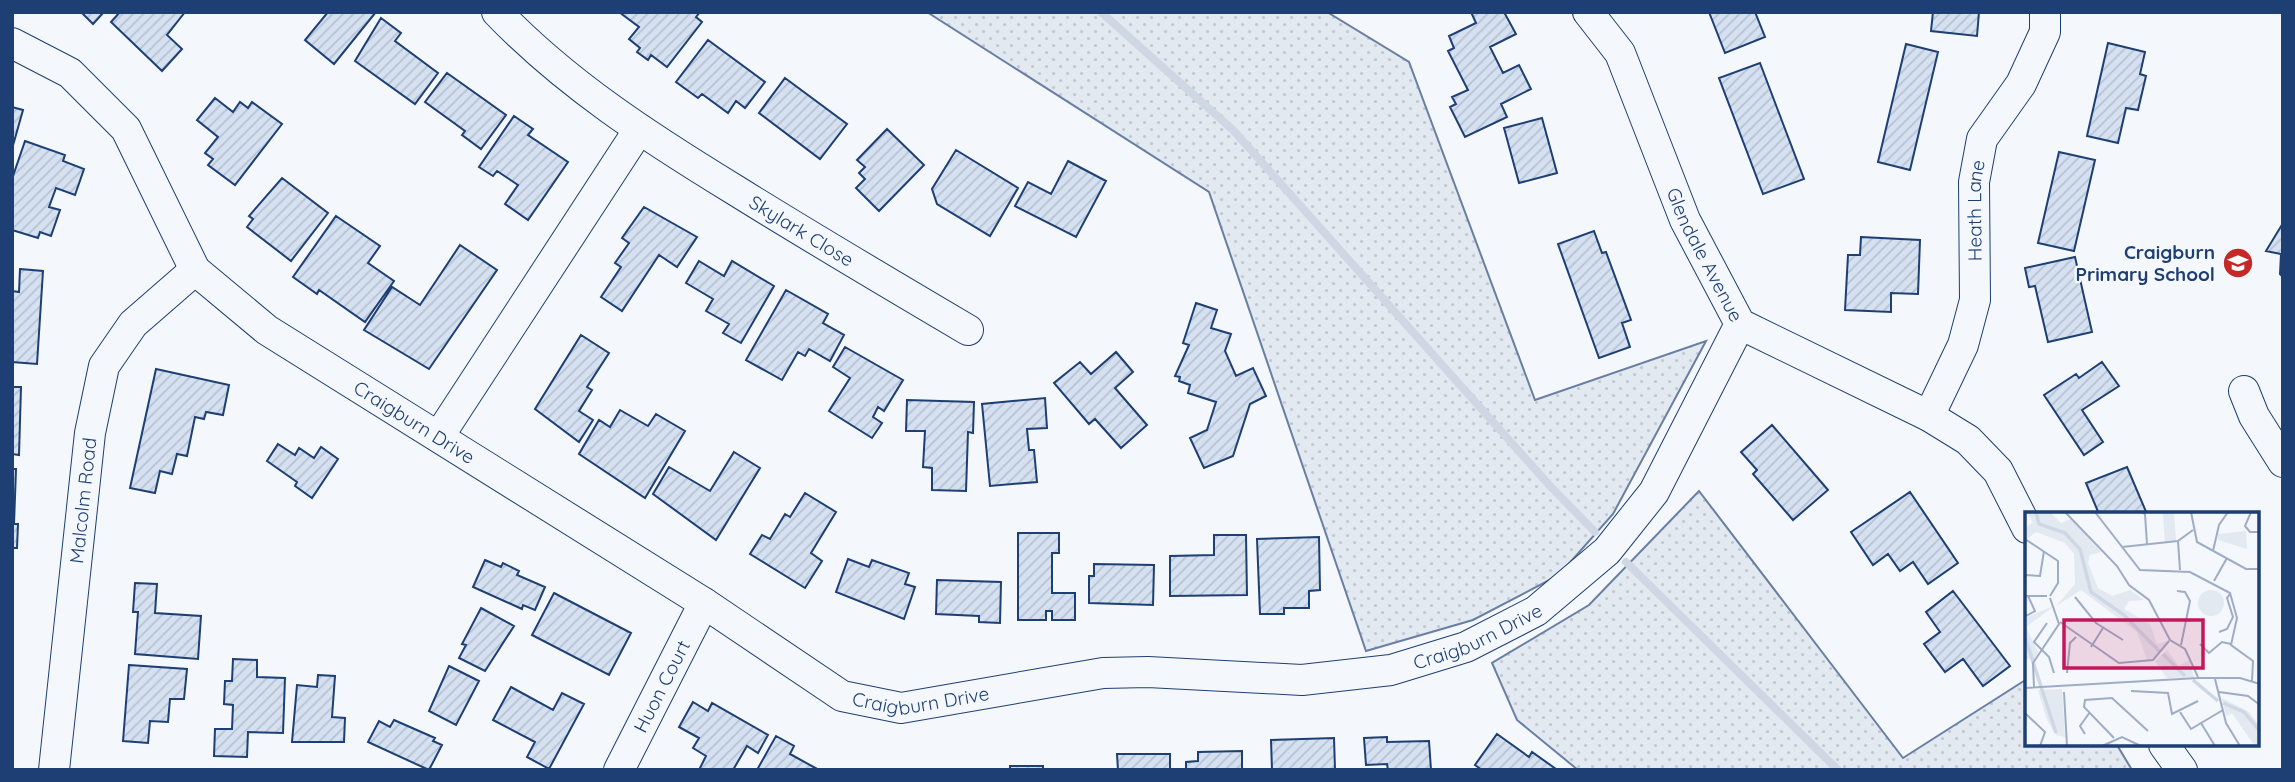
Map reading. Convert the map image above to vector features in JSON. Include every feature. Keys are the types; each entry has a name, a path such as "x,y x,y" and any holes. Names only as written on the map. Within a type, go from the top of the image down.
{"street":[{"name":"Skylark Close","path":"497,12 525,42 638,131 837,254 968,330"},
{"name":"Glendale Avenue","path":"1588,12 1620,53 1685,220 1740,324 1929,416 1968,440 1998,471 2025,524"},
{"name":"Heath Lane","path":"1929,416 1963,345 1975,300 1974,183 1982,139 2021,84 2045,32 2045,12"},
{"name":"Craigburn Drive","path":"12,43 70,73 126,129 195,270 267,330 704,603 842,696 901,708 1103,673 1148,672 1302,680 1391,670 1466,647 1536,611 1607,551 1654,492 1740,324"},
{"path":"439,436 638,131"},
{"name":"Malcolm Road","path":"54,769 90,433 104,366 133,324 195,270"},
{"path":"2244,391 2254,416 2283,462"},
{"name":"Huon Court","path":"619,770 704,603"},
{"path":"2149,747 2155,770"},
{"path":"2165,747 2182,770"},
{"path":"54,769 61,770"}],"shaded area":[{"path":"927,12 1327,12 1409,62 1535,400 1706,341 1613,514 1559,575 1473,620 1366,651 1209,192"},
{"path":"1699,491 1903,758 2025,680 2025,747 2118,747 2132,770 1578,770 1517,720 1492,663 1589,605"}],"building":[{"path":"81,12 104,12 93,24"},
{"path":"120,12 185,12 167,35 182,49 162,71 111,22"},
{"path":"328,12 376,12 334,64 305,40"},
{"path":"619,12 700,12 696,17 702,22 667,67 651,55 648,60 637,52 640,48 629,39 639,27"},
{"path":"1471,12 1504,12 1516,34 1490,47 1503,73 1519,65 1531,89 1501,104 1507,117 1465,137 1450,107 1456,104 1452,97 1468,90 1448,51 1454,48 1449,36 1476,23"},
{"path":"1709,12 1755,12 1765,37 1725,53"},
{"path":"1933,12 1979,12 1977,36 1931,31"},
{"path":"381,18 401,33 395,41 438,73 415,104 355,61"},
{"path":"708,40 765,82 745,108 736,101 728,113 702,94 698,98 676,82"},
{"path":"2108,43 2145,52 2140,74 2146,76 2138,110 2126,108 2118,143 2087,136"},
{"path":"1906,44 1938,52 1910,170 1878,162"},
{"path":"1760,63 1804,179 1763,194 1719,78"},
{"path":"447,73 506,115 481,149 462,135 465,131 425,102"},
{"path":"785,78 847,124 820,159 759,113"},
{"path":"215,98 233,112 240,102 248,108 252,102 282,124 235,185 208,165 213,159 205,153 218,137 197,120"},
{"path":"12,107 23,110 12,149"},
{"path":"514,116 533,129 528,135 568,162 528,220 505,204 518,185 497,171 493,176 479,167"},
{"path":"1542,118 1557,173 1519,183 1504,128"},
{"path":"887,129 924,165 879,211 856,188 865,179 859,173 865,167 857,160"},
{"path":"25,141 65,155 63,161 84,169 75,195 56,188 49,207 60,210 51,236 40,232 38,238 12,230 12,179"},
{"path":"956,150 1018,188 990,236 937,204 932,189"},
{"path":"2059,152 2095,160 2074,251 2038,243"},
{"path":"1068,161 1106,181 1076,237 1015,206 1028,182 1051,194"},
{"path":"282,178 328,213 291,261 247,227 253,219 249,216"},
{"path":"644,207 697,237 677,267 659,255 622,311 601,297 621,267 615,263 629,243 622,238"},
{"path":"336,216 380,246 368,263 394,281 365,322 319,290 317,294 293,277"},
{"path":"2283,223 2283,277 2280,274 2281,254 2266,251"},
{"path":"1594,231 1602,253 1606,252 1631,320 1622,323 1630,347 1599,358 1558,244"},
{"path":"1861,237 1920,240 1918,294 1891,293 1891,312 1845,310 1848,255 1860,255"},
{"path":"460,245 497,270 429,369 364,330 392,287 420,305"},
{"path":"2075,257 2092,332 2048,342 2035,286 2029,287 2025,268"},
{"path":"699,261 724,276 732,261 774,286 741,343 723,333 729,324 706,311 713,299 686,283"},
{"path":"20,269 43,271 37,364 12,362 12,291 19,292"},
{"path":"786,290 828,314 823,323 844,335 830,361 809,349 805,356 798,352 782,380 746,360"},
{"path":"1196,303 1217,310 1211,328 1231,334 1225,351 1236,376 1253,368 1266,396 1250,404 1233,456 1204,468 1190,438 1207,430 1216,402 1188,393 1190,385 1179,381 1180,377 1175,376 1189,345 1183,343"},
{"path":"581,335 609,353 587,387 592,390 579,411 593,420 579,442 535,409"},
{"path":"845,347 903,380 884,411 878,407 873,417 882,423 872,438 829,411 850,378 833,367"},
{"path":"1116,352 1133,372 1115,388 1147,425 1121,448 1095,419 1089,424 1054,383 1080,362 1091,374"},
{"path":"2102,362 2119,386 2082,410 2103,442 2084,455 2044,395 2076,374 2079,378"},
{"path":"156,369 229,385 223,415 206,412 204,419 195,417 187,456 177,454 172,474 160,471 155,493 130,488"},
{"path":"12,387 21,387 19,455 12,454"},
{"path":"1045,398 1047,428 1027,429 1029,450 1034,450 1037,482 990,486 982,404"},
{"path":"907,400 974,402 973,433 968,432 966,491 932,490 932,468 923,467 925,431 906,431"},
{"path":"620,410 648,426 656,414 685,431 645,498 579,454 599,420 610,427"},
{"path":"1772,425 1828,490 1793,520 1753,474 1757,470 1741,452"},
{"path":"278,444 295,455 299,448 314,458 321,447 338,459 312,498 295,486 297,482 267,461"},
{"path":"734,452 760,468 716,540 653,494 669,467 710,491"},
{"path":"2127,467 2146,512 2098,512 2086,483"},
{"path":"12,469 16,469 14,524 18,524 17,548 12,548"},
{"path":"1910,492 1958,563 1928,584 1913,562 1900,571 1888,554 1873,565 1851,532"},
{"path":"805,493 836,512 811,553 822,561 805,588 750,554 762,535 770,539 785,514 790,517"},
{"path":"1018,533 1059,533 1059,553 1052,553 1052,593 1075,593 1075,620 1052,620 1052,611 1046,611 1046,620 1018,620"},
{"path":"1214,535 1246,535 1247,595 1170,596 1170,556 1214,555"},
{"path":"1319,537 1320,590 1309,591 1309,608 1284,608 1284,614 1260,614 1257,539"},
{"path":"848,559 869,567 872,560 909,573 905,584 915,587 904,619 836,592"},
{"path":"485,560 501,567 503,563 519,571 517,575 545,587 535,610 523,605 522,609 473,587"},
{"path":"1094,564 1154,565 1153,605 1089,603 1089,576 1094,576"},
{"path":"937,580 1001,582 1000,623 979,622 979,616 936,614"},
{"path":"135,583 157,584 155,613 201,616 198,659 135,654 138,612 133,612"},
{"path":"1953,591 2010,666 1983,686 1963,659 1945,672 1924,644 1940,632 1926,612"},
{"path":"554,593 631,633 609,675 532,635"},
{"path":"481,608 514,626 485,671 459,658 466,645 462,644"},
{"path":"233,659 257,660 257,677 285,678 283,733 248,732 247,757 214,756 215,729 232,729 233,705 224,704 225,681 232,681"},
{"path":"129,665 187,669 184,699 170,699 168,722 150,721 148,743 123,741"},
{"path":"449,666 479,681 456,725 429,711"},
{"path":"318,675 335,676 332,717 345,718 344,742 292,742 297,685 317,687"},
{"path":"511,687 553,710 562,693 584,704 549,769 527,757 535,742 493,720"},
{"path":"693,702 708,711 712,703 768,735 758,753 747,746 733,770 699,770 706,756 693,748 699,738 679,727"},
{"path":"394,720 435,738 433,741 442,745 429,770 368,742 379,721 390,727"},
{"path":"1497,734 1529,757 1532,752 1556,769 1482,770 1475,765"},
{"path":"776,736 794,746 790,754 819,770 757,770"},
{"path":"1387,737 1387,742 1429,741 1431,770 1388,770 1387,764 1366,765 1364,738"},
{"path":"1334,738 1335,769 1358,770 1272,770 1271,740"},
{"path":"1242,751 1242,770 1186,770 1186,762 1198,761 1198,752"},
{"path":"1117,754 1170,754 1170,770 1118,770"},
{"path":"1010,766 1043,766 1043,770 1010,770"}],"waterway":[{"path":"1101,12 1233,130 1550,486 1595,532"},
{"path":"1626,562 1838,770"}],"place":[{"name":"Craigburn Primary School","path":"2238,263"}]}
